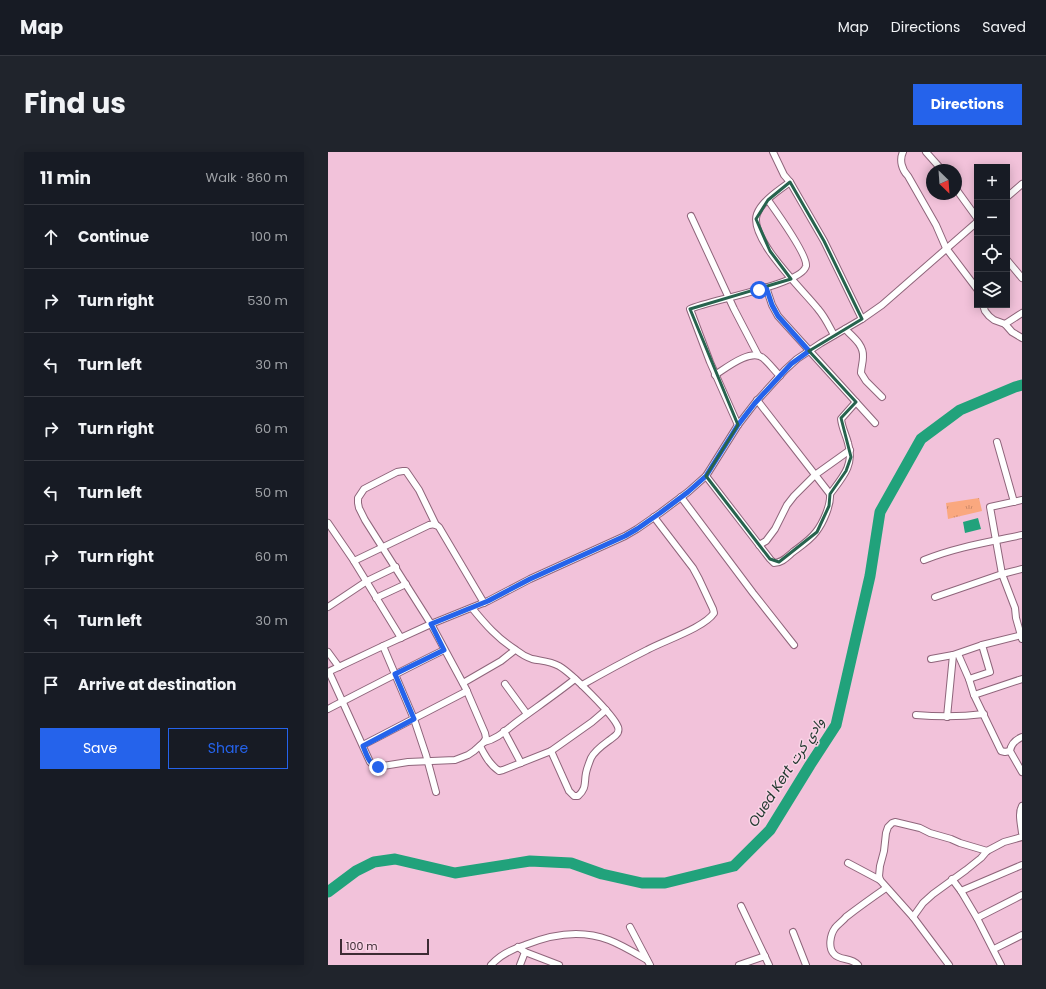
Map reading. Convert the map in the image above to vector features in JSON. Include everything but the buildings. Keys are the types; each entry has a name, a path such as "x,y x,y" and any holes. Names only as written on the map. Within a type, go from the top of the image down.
{"street":[{"path":"773,152 784,174 824,241 862,319"},
{"path":"903,152 901,158 903,169 930,214 946,248 974,285"},
{"path":"926,152 937,164"},
{"path":"790,182 768,200 758,212 756,223 759,232 770,251 791,279 818,308 834,335"},
{"path":"1010,194 1022,184"},
{"path":"962,197 974,214"},
{"path":"738,425 715,374 690,309 715,300 729,298 791,279 804,270 806,264 798,245 768,200"},
{"path":"691,216 729,298 758,355 780,376"},
{"path":"484,603 441,529 436,525 419,490 406,471 396,472 364,489 358,498 359,508 365,520 431,624 463,683 486,733 486,738 482,744 474,751 455,760 408,762 374,766 370,762 329,672 431,624 484,603 530,579 625,536 637,529 681,497 706,476 738,425 757,400 796,359 862,319 882,305 974,225"},
{"path":"1010,264 1022,278"},
{"path":"766,287 772,305 778,316 875,423"},
{"path":"984,308 989,316 994,320 1005,324 1012,332 1022,338"},
{"path":"1005,324 1022,312"},
{"path":"845,329 856,340 863,351 861,373 866,381 882,397"},
{"path":"715,374 741,359 748,356 758,355"},
{"path":"706,476 774,563 783,560 817,532 829,506 831,498 830,494 757,400"},
{"path":"830,494 849,466 851,458 850,450 841,419 856,402"},
{"path":"997,442 1014,502"},
{"path":"760,545 766,541 775,529 787,505 794,496 816,475 850,450"},
{"path":"681,497 794,645"},
{"path":"931,659 956,655 982,645 1022,636 1016,618 1015,608 1002,574 990,507 1022,500"},
{"path":"582,685 648,649 707,621 714,613 699,579 654,517"},
{"path":"328,523 354,561 401,638"},
{"path":"354,561 429,525 436,525"},
{"path":"924,560 972,545 1022,535"},
{"path":"328,607 367,582 396,567"},
{"path":"935,597 1002,574 1022,569"},
{"path":"376,598 406,584"},
{"path":"1015,608 1022,605"},
{"path":"472,608 500,639 515,650 531,658 551,662 575,679 606,710 619,728 618,733 597,750 592,757 586,773 585,786 583,791 578,796 574,796 569,791 551,751"},
{"path":"969,679 990,672 982,645"},
{"path":"382,646 414,719 436,792"},
{"path":"328,709 444,650"},
{"path":"463,683 501,661 515,650"},
{"path":"328,652 339,667"},
{"path":"956,655 969,679 974,695 1001,751 1010,751"},
{"path":"947,717 956,655"},
{"path":"974,695 1022,678"},
{"path":"482,744 497,737 575,679"},
{"path":"505,684 527,714"},
{"path":"363,746 467,691"},
{"path":"482,744 489,762 500,771 551,751 592,722 606,710"},
{"path":"916,715 947,717 984,714"},
{"path":"504,732 521,763"},
{"path":"1022,737 1013,743 1010,751 1022,772"},
{"path":"1022,806 1020,810 1022,832"},
{"path":"880,880 880,866 884,851 886,833 888,827 895,822 920,828 930,833 987,851"},
{"path":"913,917 923,903 952,879 976,862 987,851 1004,842 1022,837"},
{"path":"848,863 880,880 913,917 949,965"},
{"path":"961,892 1022,865"},
{"path":"952,879 977,918 1001,965"},
{"path":"858,965 851,960 834,955 830,946 832,933 835,927 841,922 886,888"},
{"path":"977,918 1022,895"},
{"path":"742,906 769,965"},
{"path":"630,926 649,962"},
{"path":"793,932 806,965"},
{"path":"492,965 502,955 518,947 552,936 576,934 590,935 614,942 649,962"},
{"path":"994,949 1022,935"},
{"path":"518,947 525,952 559,965"},
{"path":"520,965 525,952"},
{"path":"739,965 766,956"}],"highlighted area":[{"path":"790,182 824,241 862,319 809,351 856,402 841,418 851,457 846,471 830,494 829,506 817,532 779,562 770,559 706,476 738,425 690,309 791,279 770,251 756,219 768,200"}],"green space":[{"path":"979,498 982,511 948,519 946,503"}],"shaded area":[{"path":"978,518 981,529 965,533 963,522"}],"waterway":[{"name":"Oued Kert وادي كرت","path":"328,892 356,871 374,862 395,859 455,873 530,861 571,863 602,874 642,883 665,883 734,866 770,830 836,725 870,576 880,512 921,439 960,410 1022,385"}],"route":[{"path":"378,767 372,765 363,746 414,719 395,674 444,650 431,624 488,601 557,566 625,536 660,513 706,476 738,425 755,403 796,359 809,351 778,316 772,305 766,287 759,290"}]}
